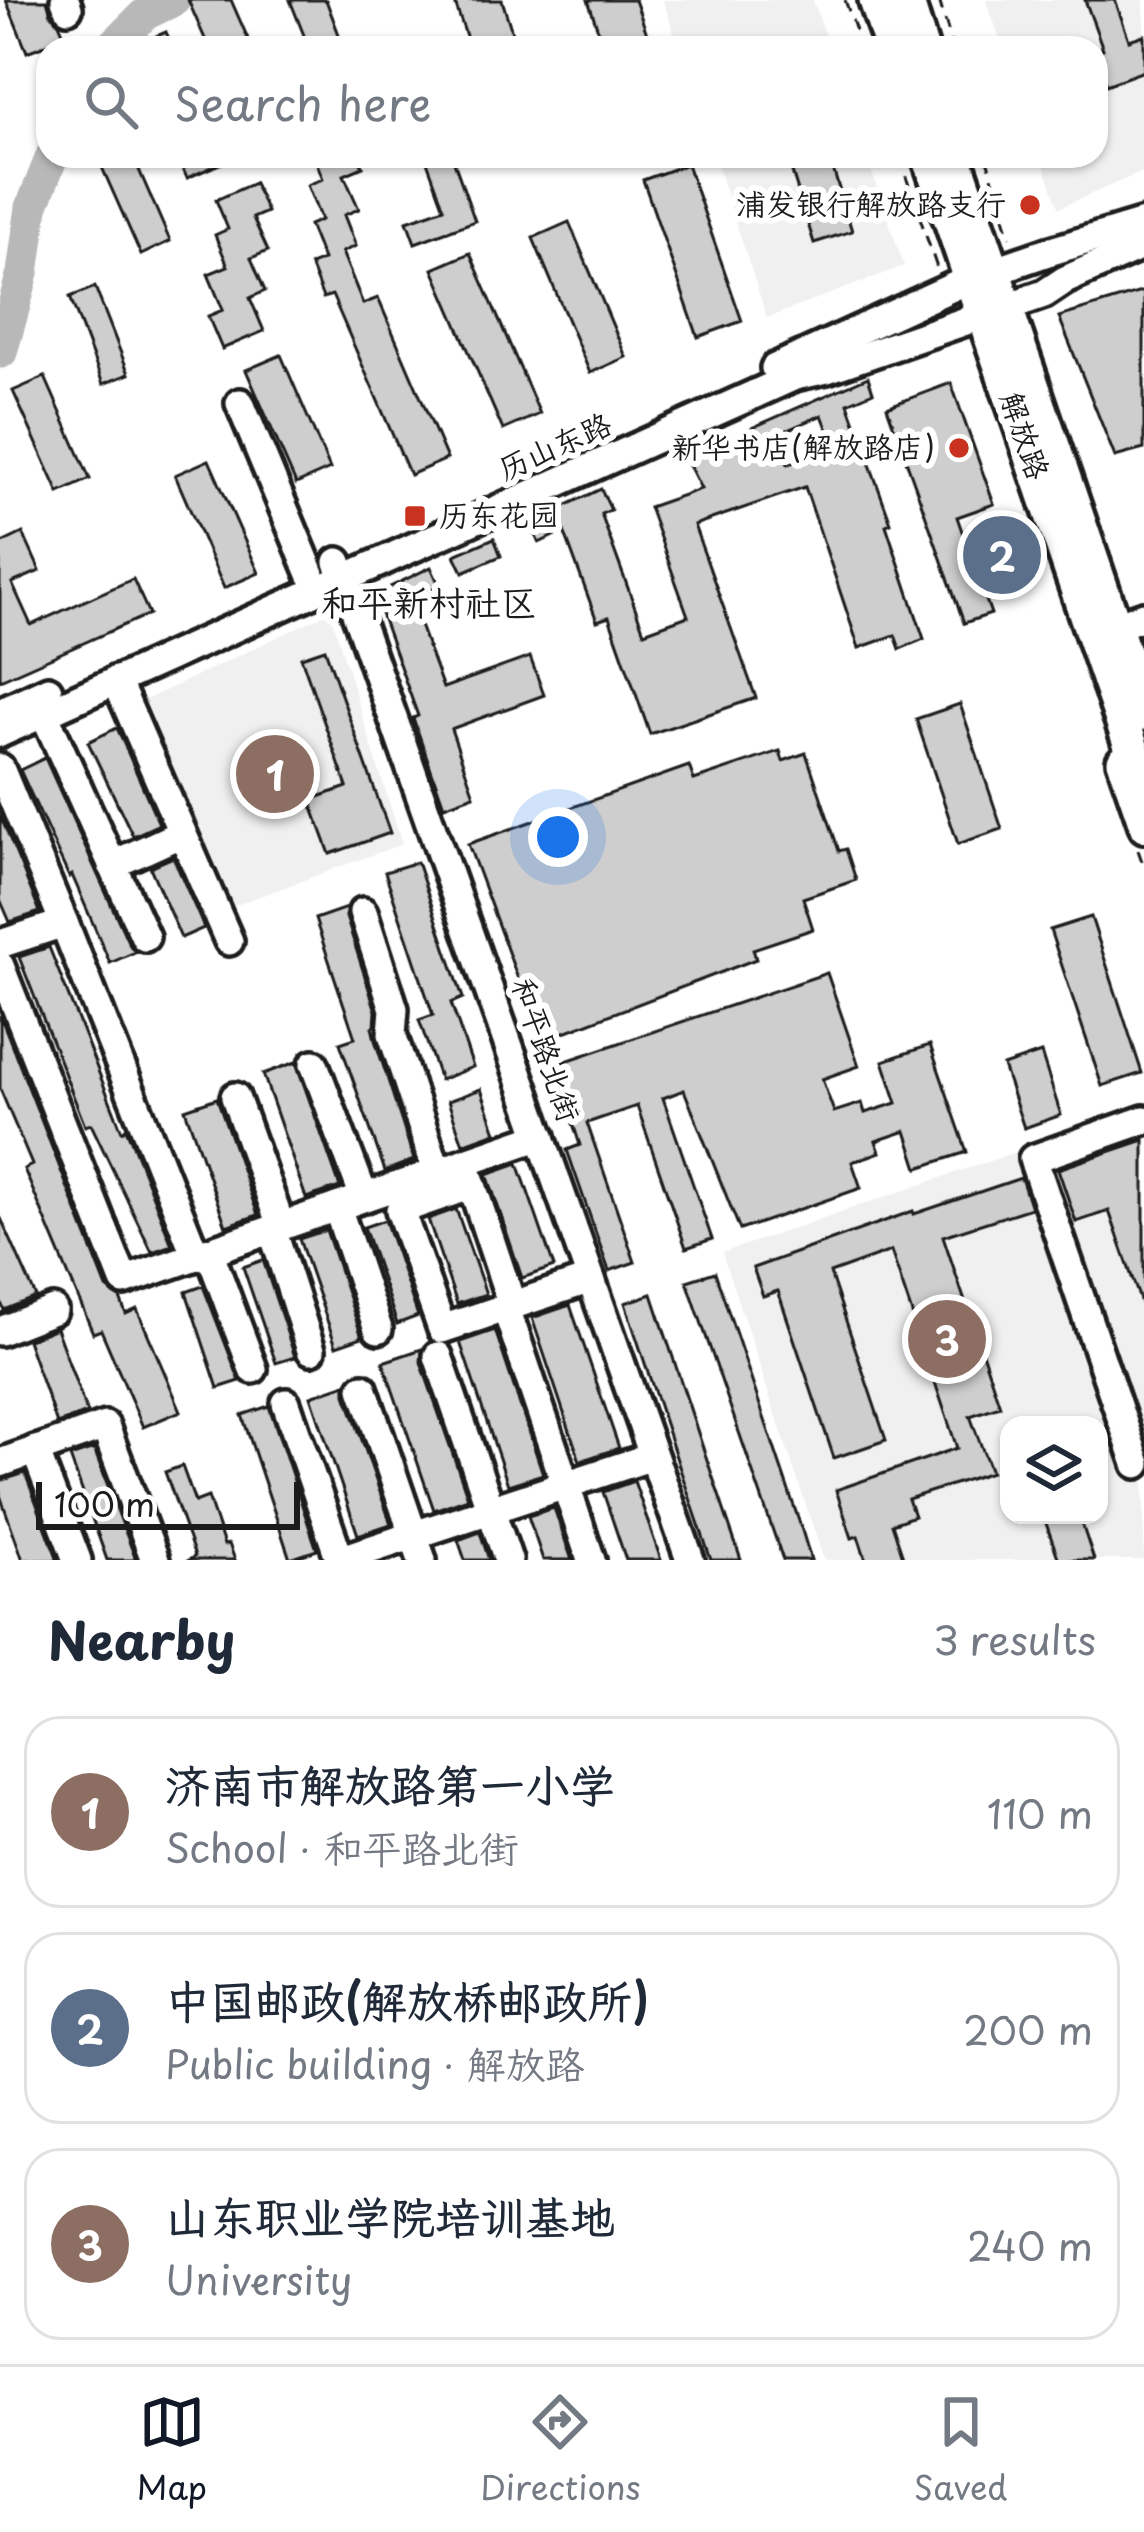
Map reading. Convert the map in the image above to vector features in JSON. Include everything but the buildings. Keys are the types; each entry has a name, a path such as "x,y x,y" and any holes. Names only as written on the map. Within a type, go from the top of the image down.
{"main road":[{"path":"876,0 888,36"},
{"path":"906,0 917,36"},
{"name":"解放路","path":"932,168 969,280 994,312 1144,713"},
{"name":"解放路","path":"955,168 969,280"},
{"name":"解放路","path":"1107,608 1144,784"}],"street":[{"path":"859,0 872,36"},
{"path":"918,0 930,36"},
{"name":"历山东路","path":"0,733 969,280 1144,223"},
{"name":"历山东路","path":"0,712 311,574 342,570 795,376 1044,294 1144,245"},
{"path":"240,403 311,574"},
{"name":"和平路北街","path":"342,570 689,1560"},
{"path":"1107,608 1144,672"},
{"path":"1107,608 1140,836"},
{"path":"116,680 229,941"},
{"path":"44,713 145,937"},
{"path":"0,768 253,1369"},
{"path":"112,865 182,833"},
{"path":"364,912 394,1010 392,1034 437,1172"},
{"path":"0,944 64,923"},
{"path":"0,966 124,1281 437,1172 468,1174"},
{"path":"314,1064 378,1329"},
{"path":"235,1097 311,1350"},
{"path":"1137,1464 1034,1159 1144,1120"},
{"path":"541,1136 400,1210 442,1329 591,1279"},
{"path":"468,1174 591,1560"},
{"path":"0,1331 52,1310"},
{"path":"438,1357 508,1560"},
{"path":"363,1388 417,1548"},
{"path":"286,1402 340,1560 417,1548 490,1511 653,1456"},
{"path":"0,1462 105,1426 155,1560"},
{"path":"35,1450 77,1560"}],"path":[{"path":"845,0 858,36"},
{"path":"939,0 950,36"},
{"path":"906,168 969,280"},
{"path":"1140,836 1144,867"}],"shaded area":[{"path":"663,0 813,0 825,36 675,36"},
{"path":"986,0 1144,0 1144,171 1059,208 1045,168 1108,168 1108,36 999,36"},
{"path":"718,168 870,168 904,266 767,318"},
{"path":"330,612 402,844 230,907 137,704"},
{"path":"1144,1108 1144,1560 824,1560 722,1253"}],"waterway":[{"path":"123,36 145,14 174,0"},
{"path":"1,352 23,273 32,207 47,168"}],"place":[{"name":"浦发银行解放路支行","path":"1030,205"},
{"name":"新华书店(解放路店)","path":"959,448"},
{"name":"历东花园","path":"415,516"},
{"name":"中国邮政(解放桥邮政所)","path":"1002,555"},
{"name":"济南市解放路第一小学","path":"275,774"},
{"name":"山东职业学院培训基地","path":"947,1339"}],"district":[{"name":"和平新村社区","path":"429,603"}]}
